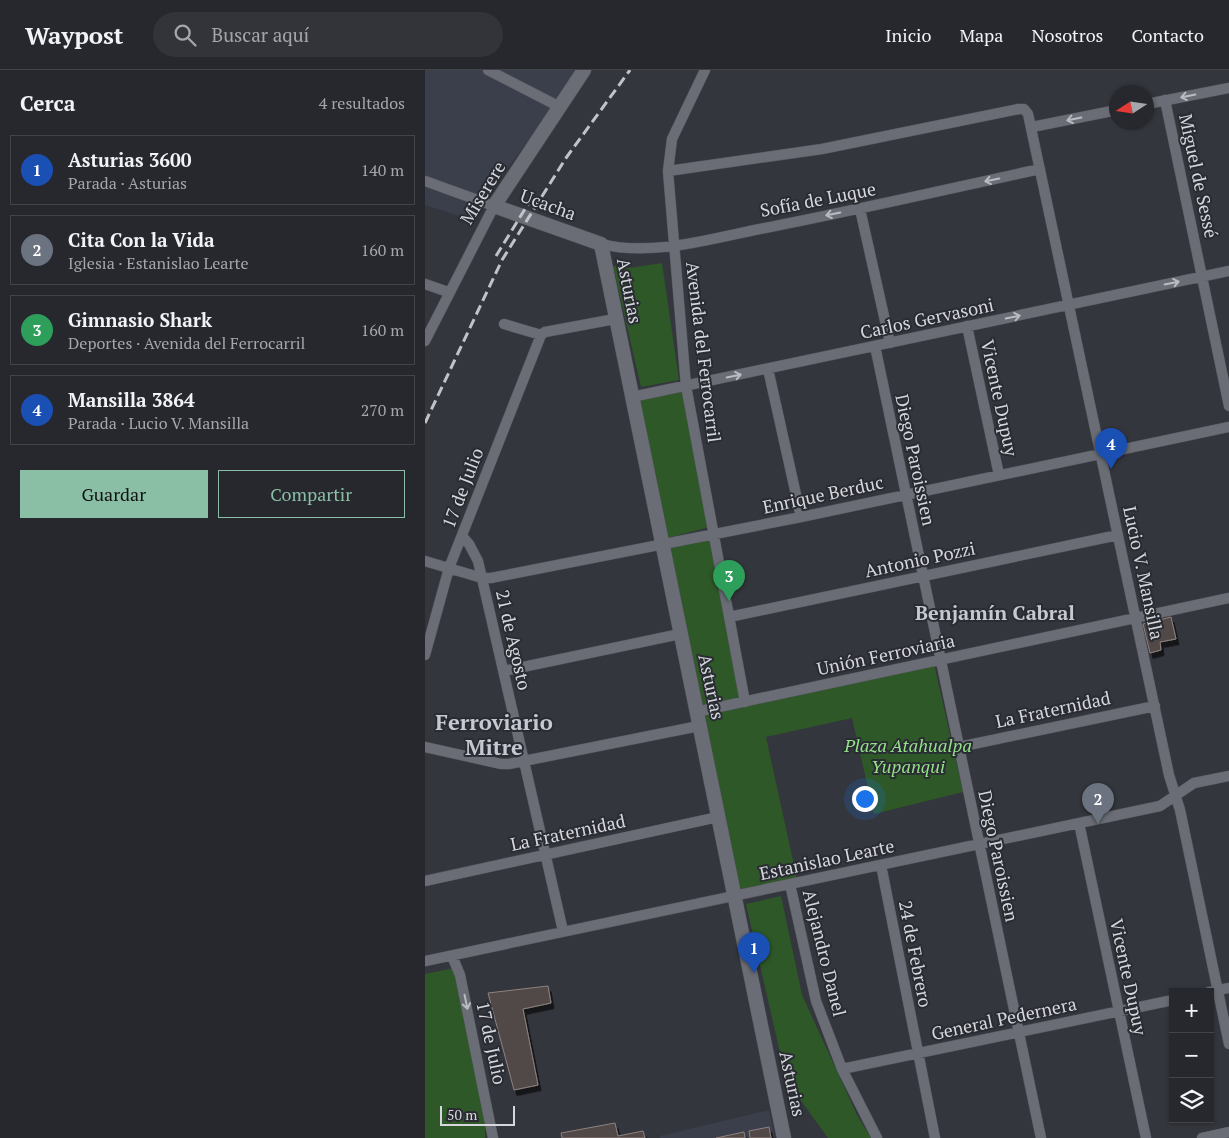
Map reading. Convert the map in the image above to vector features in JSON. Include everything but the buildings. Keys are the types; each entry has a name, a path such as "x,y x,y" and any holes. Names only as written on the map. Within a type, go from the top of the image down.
{"street":[{"path":"488,70 560,107"},
{"name":"Miserere","path":"425,341 448,292 494,206 583,70"},
{"name":"Avenida del Ferrocarril","path":"705,70 675,131 668,157 667,171 686,386 745,702"},
{"path":"1154,102 1229,88"},
{"name":"Miguel de Sessé","path":"1165,100 1229,406"},
{"name":"Lucio V. Mansilla","path":"667,171 753,157 784,156 1024,110 1028,114 1169,775 1176,795 1229,1044"},
{"path":"1032,127 1109,112"},
{"name":"Sofía de Luque","path":"601,244 635,249 673,246 860,209 1039,169"},
{"name":"Ucacha","path":"425,181 601,244"},
{"path":"860,209 890,343"},
{"name":"Asturias","path":"601,244 784,1138"},
{"name":"Carlos Gervasoni","path":"632,397 1229,271"},
{"path":"425,284 448,292"},
{"path":"504,324 541,335 545,332 615,319"},
{"name":"Vicente Dupuy","path":"967,326 999,475"},
{"name":"17 de Julio","path":"425,655 449,568 541,335"},
{"name":"Diego Paroissien","path":"875,346 1041,1138"},
{"path":"768,369 801,517"},
{"name":"Enrique Berduc","path":"425,561 482,578 491,578 801,517 1229,427"},
{"name":"Antonio Pozzi","path":"729,617 1118,535"},
{"name":"21 de Agosto","path":"462,536 469,544 478,561 563,931"},
{"name":"Unión Ferroviaria","path":"696,712 1229,598"},
{"path":"504,671 681,634"},
{"name":"La Fraternidad","path":"959,747 1155,706"},
{"path":"425,747 501,764 699,726"},
{"name":"Estanislao Learte","path":"425,961 1160,806 1194,783 1229,776"},
{"name":"La Fraternidad","path":"425,881 718,818"},
{"name":"Vicente Dupuy","path":"1079,823 1146,1138"},
{"name":"24 de Febrero","path":"881,865 935,1138"},
{"name":"Alejandro Danel","path":"790,884 816,1001 842,1069 877,1138"},
{"name":"17 de Julio","path":"452,956 460,975 493,1138"},
{"name":"General Pedernera","path":"842,1069 1169,1001"},
{"path":"1202,1138 1229,1132"}],"shaded area":[{"path":"425,70 582,70 469,219 425,205"},
{"path":"769,1110 775,1138 660,1138 660,1136"}],"green space":[{"path":"662,263 679,380 641,387 613,266 630,268"},
{"path":"684,390 709,527 664,539 636,400"},
{"path":"712,539 742,700 699,708 666,549"},
{"name":"Plaza Atahualpa Yupanqui","path":"934,664 963,792 874,814 852,718 766,737 797,879 736,893 699,713"},
{"path":"781,896 802,995 857,1115 871,1138 828,1138 794,1091 789,1092 746,904"},
{"path":"455,968 485,1117 485,1138 425,1138 425,974"}],"railway":[{"path":"425,423 502,260 566,158 630,70"},
{"path":"496,256 533,196"}],"place":[{"name":"Mansilla 3864","path":"1111,469"},
{"name":"Gimnasio Shark","path":"729,601"},
{"name":"Cita Con la Vida","path":"1098,824"},
{"name":"Asturias 3600","path":"754,973"}],"district":[{"name":"Benjamín Cabral","path":"995,613"},
{"name":"Ferroviario Mitre","path":"494,734"}]}
